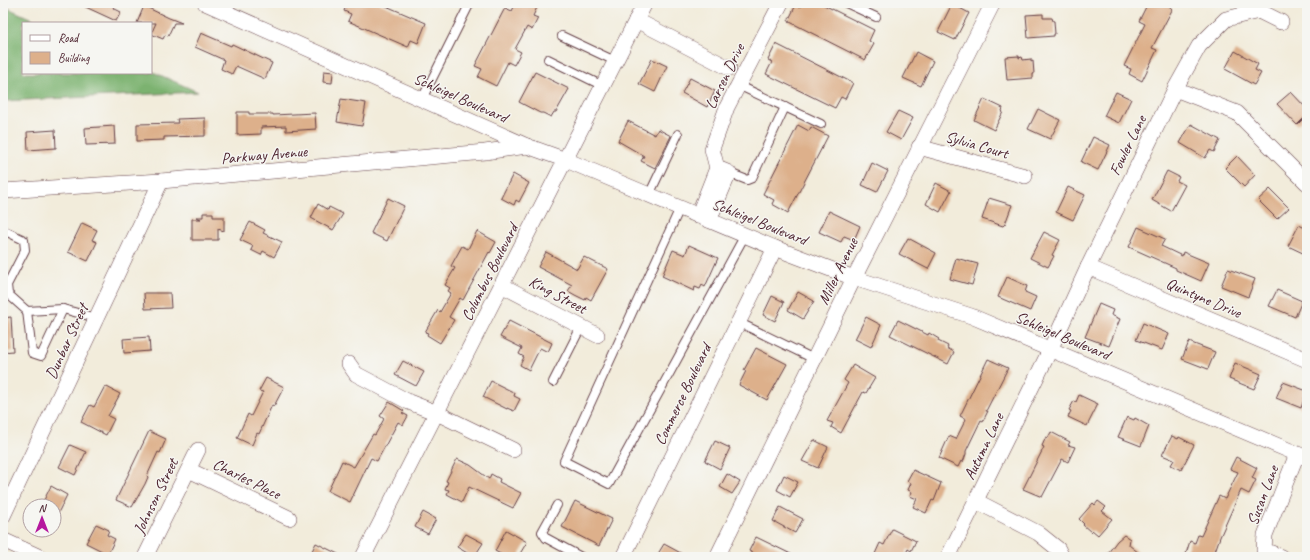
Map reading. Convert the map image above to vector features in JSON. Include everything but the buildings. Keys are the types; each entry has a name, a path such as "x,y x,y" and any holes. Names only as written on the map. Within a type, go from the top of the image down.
{"street":[{"name":"Schleigel Boulevard","path":"205,3 527,146 566,160 775,248 854,278 971,316 1302,456"},
{"name":"Columbus Boulevard","path":"363,557 645,3"},
{"name":"Larsen Drive","path":"723,170 712,149 727,107 781,3"},
{"name":"Miller Avenue","path":"717,557 919,147 993,3"},
{"name":"Fowler Lane","path":"1050,350 1088,267 1175,89 1199,46 1226,19 1259,11 1281,22"},
{"path":"636,20 729,68"},
{"path":"1175,89 1238,113 1307,183"},
{"name":"Parkway Avenue","path":"3,192 161,181 485,152 527,146"},
{"name":"Sylvia Court","path":"919,147 1024,176"},
{"path":"703,218 723,170"},
{"name":"Dunbar Street","path":"3,516 161,181"},
{"name":"Commerce Boulevard","path":"623,557 775,248"},
{"name":"Quintyne Drive","path":"1088,267 1307,360"},
{"name":"King Street","path":"502,286 597,335"},
{"name":"Autumn Lane","path":"948,557 1050,350"},
{"path":"349,364 356,374 409,402 437,413 513,450"},
{"name":"Johnson Street","path":"145,557 198,450"},
{"name":"Susan Lane","path":"1281,557 1264,550 1265,535 1302,456"},
{"name":"Charles Place","path":"189,470 289,518"},
{"path":"976,501 1038,533 1058,549 1062,557"},
{"path":"3,540 40,557"}],"lane":[{"path":"422,99 470,3"},
{"path":"846,3 876,17"},
{"path":"562,36 615,61"},
{"path":"548,59 603,86"},
{"path":"738,85 822,124"},
{"path":"723,170 747,180 752,178 785,106"},
{"path":"649,195 678,134"},
{"path":"680,208 564,461 610,484 745,236"},
{"path":"3,230 24,240 25,250 7,285 6,294 27,311 63,309 96,318"},
{"path":"27,311 32,354 41,356 63,309"},
{"path":"738,322 814,359"},
{"path":"553,382 581,326"},
{"path":"557,505 542,532 546,538 581,557"}],"green space":[{"path":"3,6 39,22 22,22 22,74 152,74 152,71 198,92 3,101"}]}
